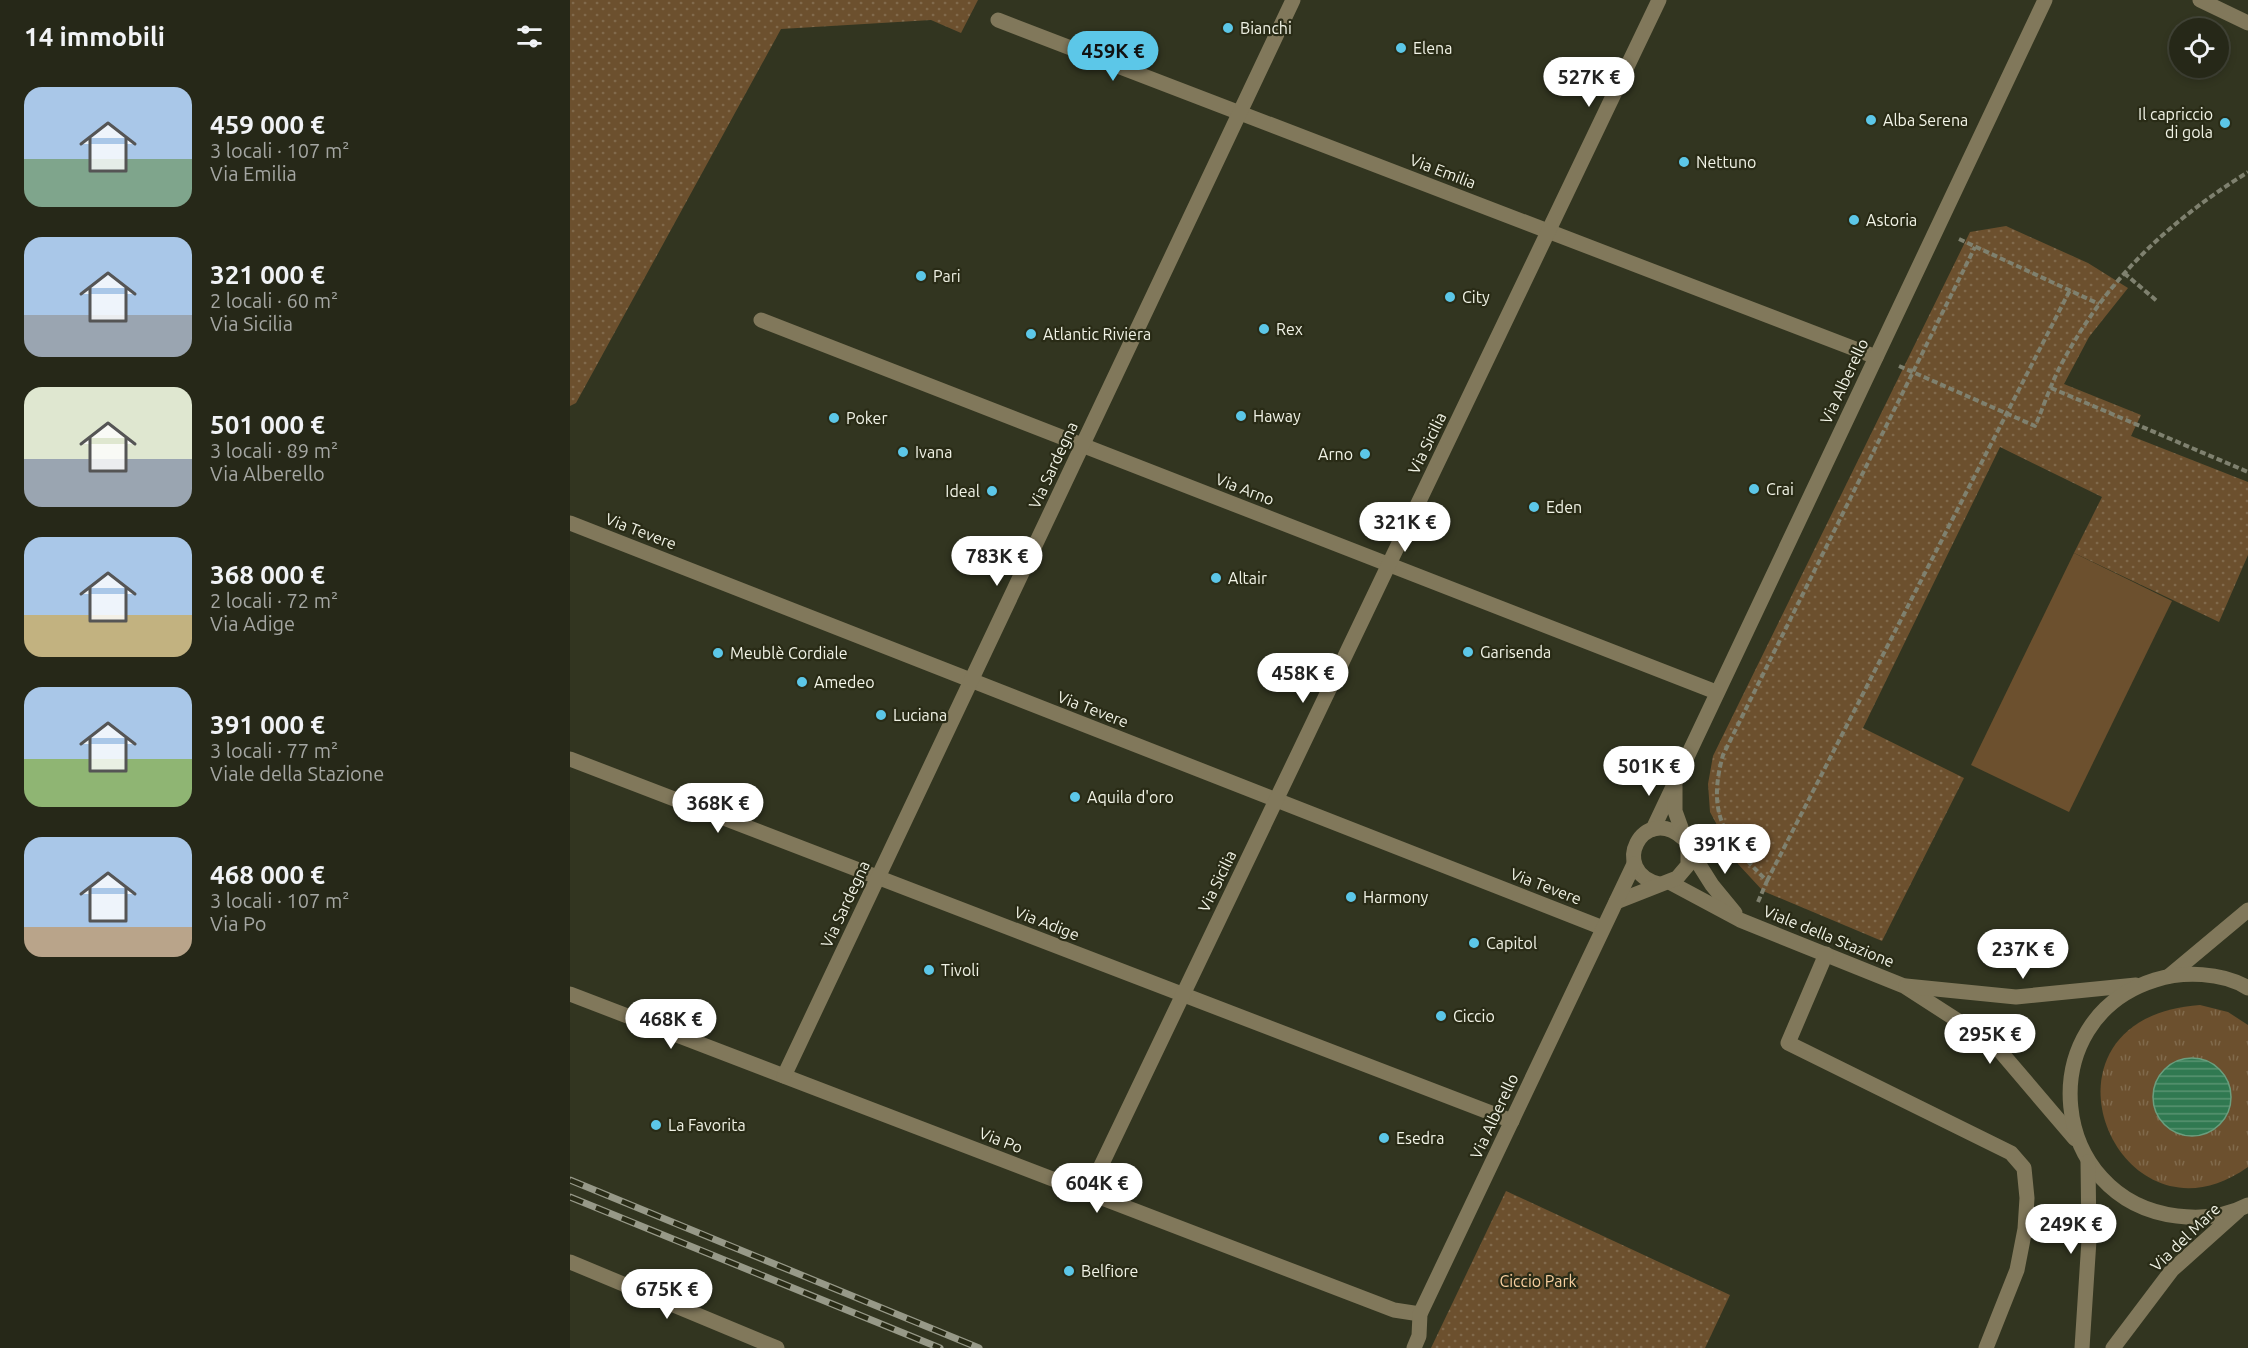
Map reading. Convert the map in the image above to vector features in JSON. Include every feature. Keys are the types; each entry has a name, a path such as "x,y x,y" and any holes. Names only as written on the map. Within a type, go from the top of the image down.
{"street":[{"name":"Via Sardegna","path":"784,1076 1293,0"},
{"name":"Via Sicilia","path":"1088,1193 1659,0"},
{"name":"Via Alberello","path":"1414,1348 1419,1336 1420,1314 1634,864 1634,846 1639,839 1653,829 1675,778 2045,0"},
{"path":"2200,0 2248,22"},
{"name":"Via Emilia","path":"998,20 1876,357"},
{"name":"Via Arno","path":"761,320 1716,692"},
{"name":"Via Tevere","path":"570,523 1603,928"},
{"name":"Via Adige","path":"570,759 1512,1120"},
{"name":"Via Alberello","path":"1675,778 1675,811 1685,842"},
{"path":"1616,902 1664,883 1684,872 1688,865 1685,842 1669,828 1653,829"},
{"name":"Viale della Stazione","path":"1685,842 1712,885 1745,921"},
{"path":"1634,864 1644,878 1664,883"},
{"name":"Viale della Stazione","path":"1664,883 1745,921 1904,986 1994,1044 2077,1142"},
{"path":"2169,976 2248,910"},
{"path":"1826,954 1788,1043 2011,1154 2024,1168 2025,1229 2017,1270 1986,1348"},
{"path":"2243,1207 2197,1219 2155,1213 2116,1194 2088,1162 2077,1142 2069,1111 2070,1080 2078,1050 2094,1023 2115,1000 2142,984 2169,976 2208,975 2248,988"},
{"name":"Viale della Stazione","path":"1904,986 2016,997 2142,984"},
{"name":"Via Po","path":"570,994 1394,1310 1420,1314"},
{"path":"2082,1348 2089,1240 2088,1162"},
{"name":"Via del Mare","path":"2113,1348 2172,1270 2243,1207"},
{"path":"570,1262 777,1348"}],"path":[{"path":"1876,357 2035,426 2061,365 2099,304 2124,273 2173,224 2248,172"},
{"path":"1936,229 2099,304"},
{"path":"1767,882 1742,856 1727,834 1717,809 1715,782 1723,755 1975,247"},
{"path":"2124,273 2157,301"},
{"path":"1745,921 2070,290"},
{"path":"2052,388 2248,472"}],"green space":[{"path":"570,0 978,0 961,33 931,20 781,29 576,403 570,406"},
{"path":"2006,226 2088,263 2128,288 2089,337 2064,384 2141,415 2131,436 2248,482 2248,555 2219,622 2074,553 2102,497 2000,447 1863,728 1964,778 1882,941 1763,891 1738,864 1710,812 1708,784 1713,756 1970,232"},
{"path":"2074,553 2172,601 2069,812 1971,765"},
{"path":"2200,1005 2228,1012 2248,1025 2248,1167 2201,1187 2160,1183 2127,1160 2107,1126 2101,1086 2112,1049 2144,1020"},
{"name":"Ciccio Park","path":"1506,1191 1730,1295 1705,1348 1431,1348"}],"shaded area":[{"path":"2192,1058 2207,1061 2220,1069 2228,1082 2231,1097 2228,1112 2220,1125 2207,1133 2192,1136 2177,1133 2164,1125 2156,1112 2153,1097 2156,1082 2164,1069 2177,1061"}],"railway":[{"path":"570,1180 979,1348"},
{"path":"570,1197 940,1348"}],"place":[{"name":"Bianchi","path":"1228,28"},
{"name":"Elena","path":"1401,48"},
{"name":"Alba Serena","path":"1871,120"},
{"name":"Il capriccio di gola","path":"2225,123"},
{"name":"Nettuno","path":"1684,162"},
{"name":"Astoria","path":"1854,220"},
{"name":"Pari","path":"921,276"},
{"name":"City","path":"1450,297"},
{"name":"Rex","path":"1264,329"},
{"name":"Atlantic Riviera","path":"1031,334"},
{"name":"Haway","path":"1241,416"},
{"name":"Poker","path":"834,418"},
{"name":"Ivana","path":"903,452"},
{"name":"Arno","path":"1365,454"},
{"name":"Crai","path":"1754,489"},
{"name":"Ideal","path":"992,491"},
{"name":"Eden","path":"1534,507"},
{"name":"Altair","path":"1216,578"},
{"name":"Garisenda","path":"1468,652"},
{"name":"Meublè Cordiale","path":"718,653"},
{"name":"Amedeo","path":"802,682"},
{"name":"Luciana","path":"881,715"},
{"name":"Aquila d'oro","path":"1075,797"},
{"name":"Harmony","path":"1351,897"},
{"name":"Capitol","path":"1474,943"},
{"name":"Tivoli","path":"929,970"},
{"name":"Ciccio","path":"1441,1016"},
{"name":"La Favorita","path":"656,1125"},
{"name":"Esedra","path":"1384,1138"},
{"name":"Belfiore","path":"1069,1271"}]}
